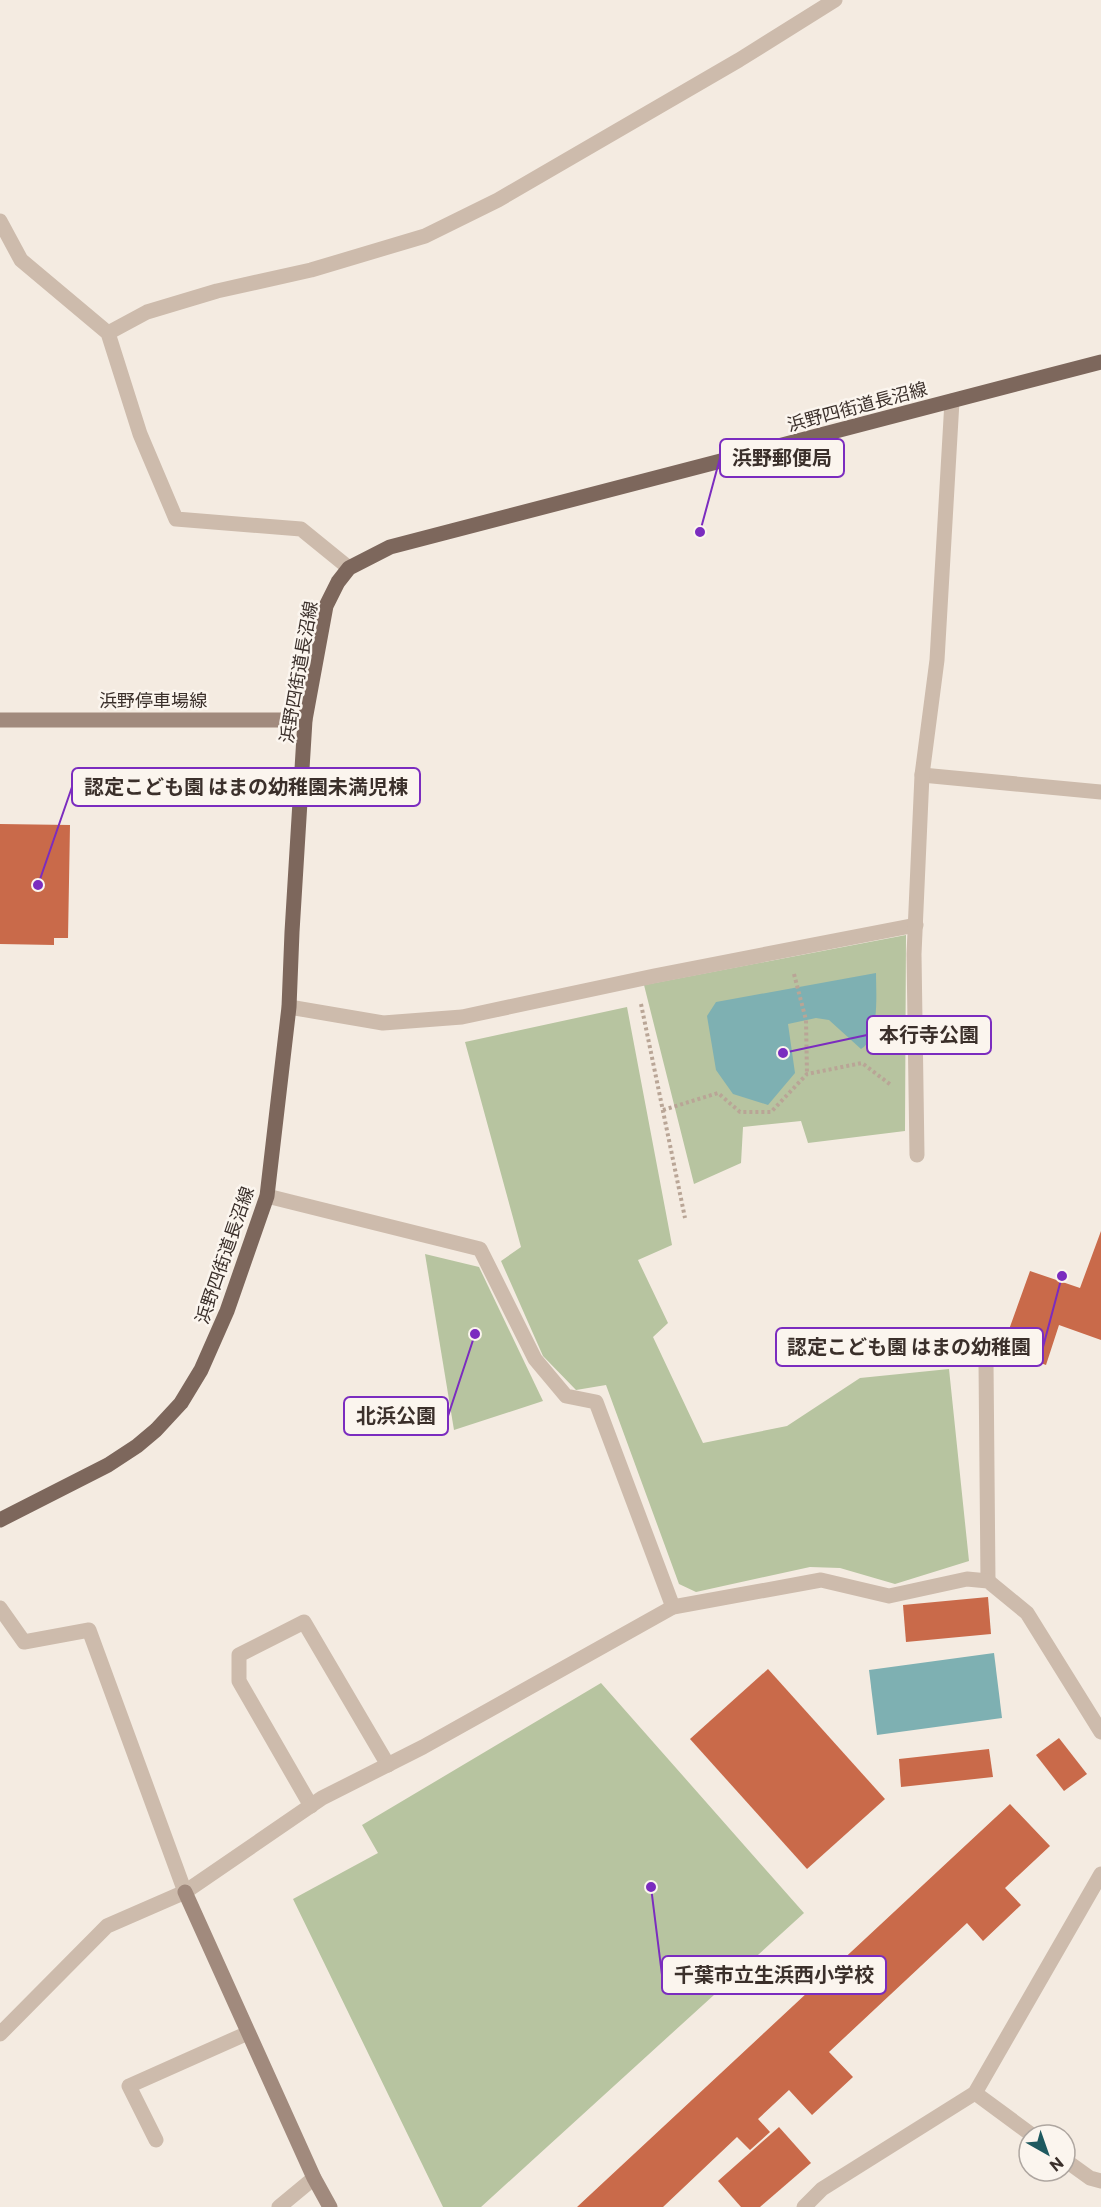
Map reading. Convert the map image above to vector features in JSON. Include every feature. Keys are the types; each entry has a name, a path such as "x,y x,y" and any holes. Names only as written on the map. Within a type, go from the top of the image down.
{"main road":[{"name":"浜野四街道長沼線","path":"0,1520 108,1465 156,1430 181,1403 201,1370 227,1311 267,1196 290,1007 292,932 305,720 326,606 338,582 349,568 390,548 1101,362"}],"street":[{"path":"108,333 147,312 217,291 311,270 425,236 498,200 646,115 835,0"},
{"path":"0,221 21,260 108,333 140,434 176,519 301,529 349,568"},
{"path":"917,1155 916,925 922,776 937,660 952,401"},
{"name":"浜野停車場線","path":"0,720 305,720"},
{"path":"922,776 1101,792"},
{"path":"290,1007 383,1023 451,1018 916,925"},
{"path":"267,1196 480,1249 535,1359 566,1396 596,1402 673,1607"},
{"path":"986,1362 988,1581"},
{"path":"0,2034 107,1926 185,1892 322,1798 388,1765 673,1607 821,1580 889,1596 967,1579 988,1581 1027,1613 1101,1732"},
{"path":"0,1608 24,1642 89,1630 185,1892 314,2178 330,2207"},
{"path":"311,1806 239,1681 239,1655 304,1622 388,1765"},
{"path":"804,2207 822,2189 975,2092 1101,1874"},
{"path":"156,2140 129,2086 248,2033"},
{"path":"975,2092 1017,2124"},
{"path":"1077,2169 1090,2178 1101,2181"},
{"path":"279,2207 314,2178"}],"path":[{"path":"636,980 685,1218"},
{"path":"798,985 806,1020 807,1074"},
{"path":"663,1110 718,1093 740,1112 771,1112 807,1074 862,1063 916,1103"}],"green space":[{"path":"906,935 905,1131 808,1143 801,1121 743,1127 741,1163 694,1184 644,985"},
{"path":"627,1007 672,1245 638,1260 668,1323 653,1337 703,1443 787,1426 860,1378 949,1369 969,1561 895,1584 840,1568 810,1567 696,1592 679,1584 606,1385 576,1390 543,1356 501,1261 521,1247 465,1042"},
{"path":"425,1254 479,1267 543,1401 454,1430"},
{"path":"601,1683 804,1913 481,2207 443,2207 293,1899 378,1853 362,1825"}],"water":[{"path":"876,973 874,1025 867,1043 861,1049 829,1020 816,1018 788,1024 795,1073 768,1105 733,1094 716,1070 707,1016 716,1002"},
{"path":"994,1653 1002,1718 877,1735 869,1670"}],"building":[{"path":"0,824 70,825 68,938 54,938 54,945 0,944"},
{"path":"1101,1231 1101,1340 1059,1325 1046,1365 1002,1349 1030,1271 1080,1288"},
{"path":"988,1597 991,1634 906,1642 903,1605"},
{"path":"768,1669 885,1799 807,1869 690,1739"},
{"path":"1059,1738 1087,1774 1064,1791 1036,1755"},
{"path":"989,1749 993,1777 901,1787 899,1759"},
{"path":"1010,1804 1050,1846 1005,1888 1021,1905 983,1941 967,1923 829,2052 853,2077 812,2115 789,2090 758,2119 770,2132 750,2150 737,2137 663,2207 577,2207"},
{"path":"779,2127 811,2163 760,2207 741,2207 718,2181"}],"place":[{"name":"浜野郵便局","path":"700,532"},
{"name":"認定こども園 はまの幼稚園未満児棟","path":"38,885"},
{"name":"本行寺公園","path":"783,1053"},
{"name":"認定こども園 はまの幼稚園","path":"1062,1276"},
{"name":"北浜公園","path":"475,1334"},
{"name":"千葉市立生浜西小学校","path":"651,1887"}]}
